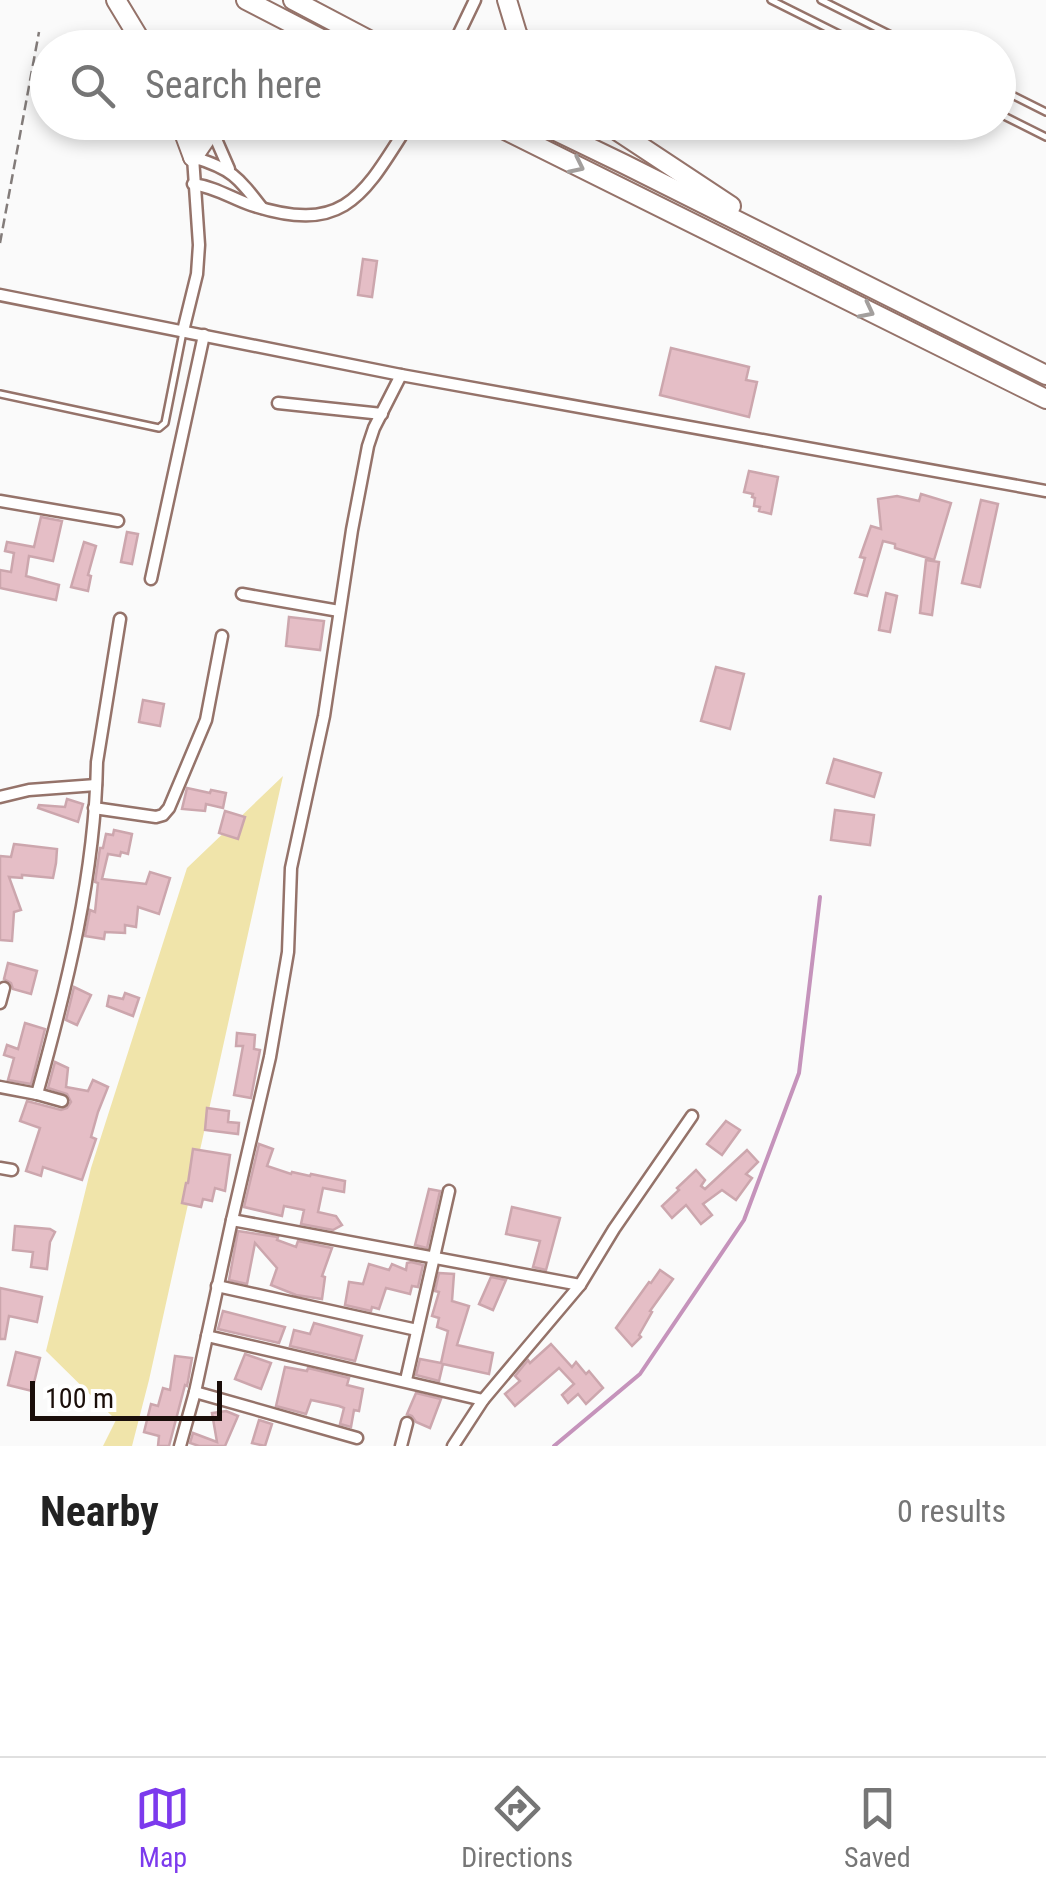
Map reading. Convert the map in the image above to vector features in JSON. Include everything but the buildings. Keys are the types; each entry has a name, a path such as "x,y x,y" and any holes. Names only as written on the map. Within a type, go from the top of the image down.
{"highway":[{"path":"116,0 134,30"},
{"path":"246,0 304,30"},
{"path":"293,0 350,30"},
{"path":"507,0 516,30"},
{"path":"187,140 194,157"},
{"path":"194,157 206,140"},
{"path":"525,140 1046,399"},
{"path":"573,140 1046,376"},
{"path":"631,140 802,253"}],"street":[{"path":"461,30 476,0"},
{"path":"219,140 229,170"},
{"path":"194,184 212,186 263,209 297,216 319,215 340,209 365,191 398,140"},
{"path":"183,331 197,274 194,157 229,170 263,209"},
{"path":"0,295 401,374 1046,491"},
{"path":"151,579 204,336"},
{"path":"180,1446 270,1057 288,952 291,868 324,716 368,446 401,374"},
{"path":"278,403 382,414"},
{"path":"0,501 118,521"},
{"path":"242,594 339,611"},
{"path":"37,1094 72,956 120,619"},
{"path":"94,808 164,815 206,720 222,636"},
{"path":"0,798 29,790 96,785"},
{"path":"0,1003 4,988"},
{"path":"0,1087 62,1101"},
{"path":"453,1446 483,1400 580,1285 692,1116"},
{"path":"406,1380 449,1191"},
{"path":"232,1220 580,1285"},
{"path":"217,1286 417,1330"},
{"path":"207,1336 483,1400"},
{"path":"194,1392 357,1438"},
{"path":"401,1446 407,1423"}],"lane":[{"path":"771,0 831,30"},
{"path":"822,0 881,30"},
{"path":"1016,97 1046,112"},
{"path":"1016,122 1046,136"},
{"path":"0,394 158,428 164,423 183,331"}],"path":[{"path":"0,244 30,77"}],"shaded area":[{"path":"283,776 132,1446 103,1446 116,1420 46,1351 91,1168 187,868"}],"waterway":[{"path":"554,1446 640,1374 744,1220 799,1073 820,897"}]}
